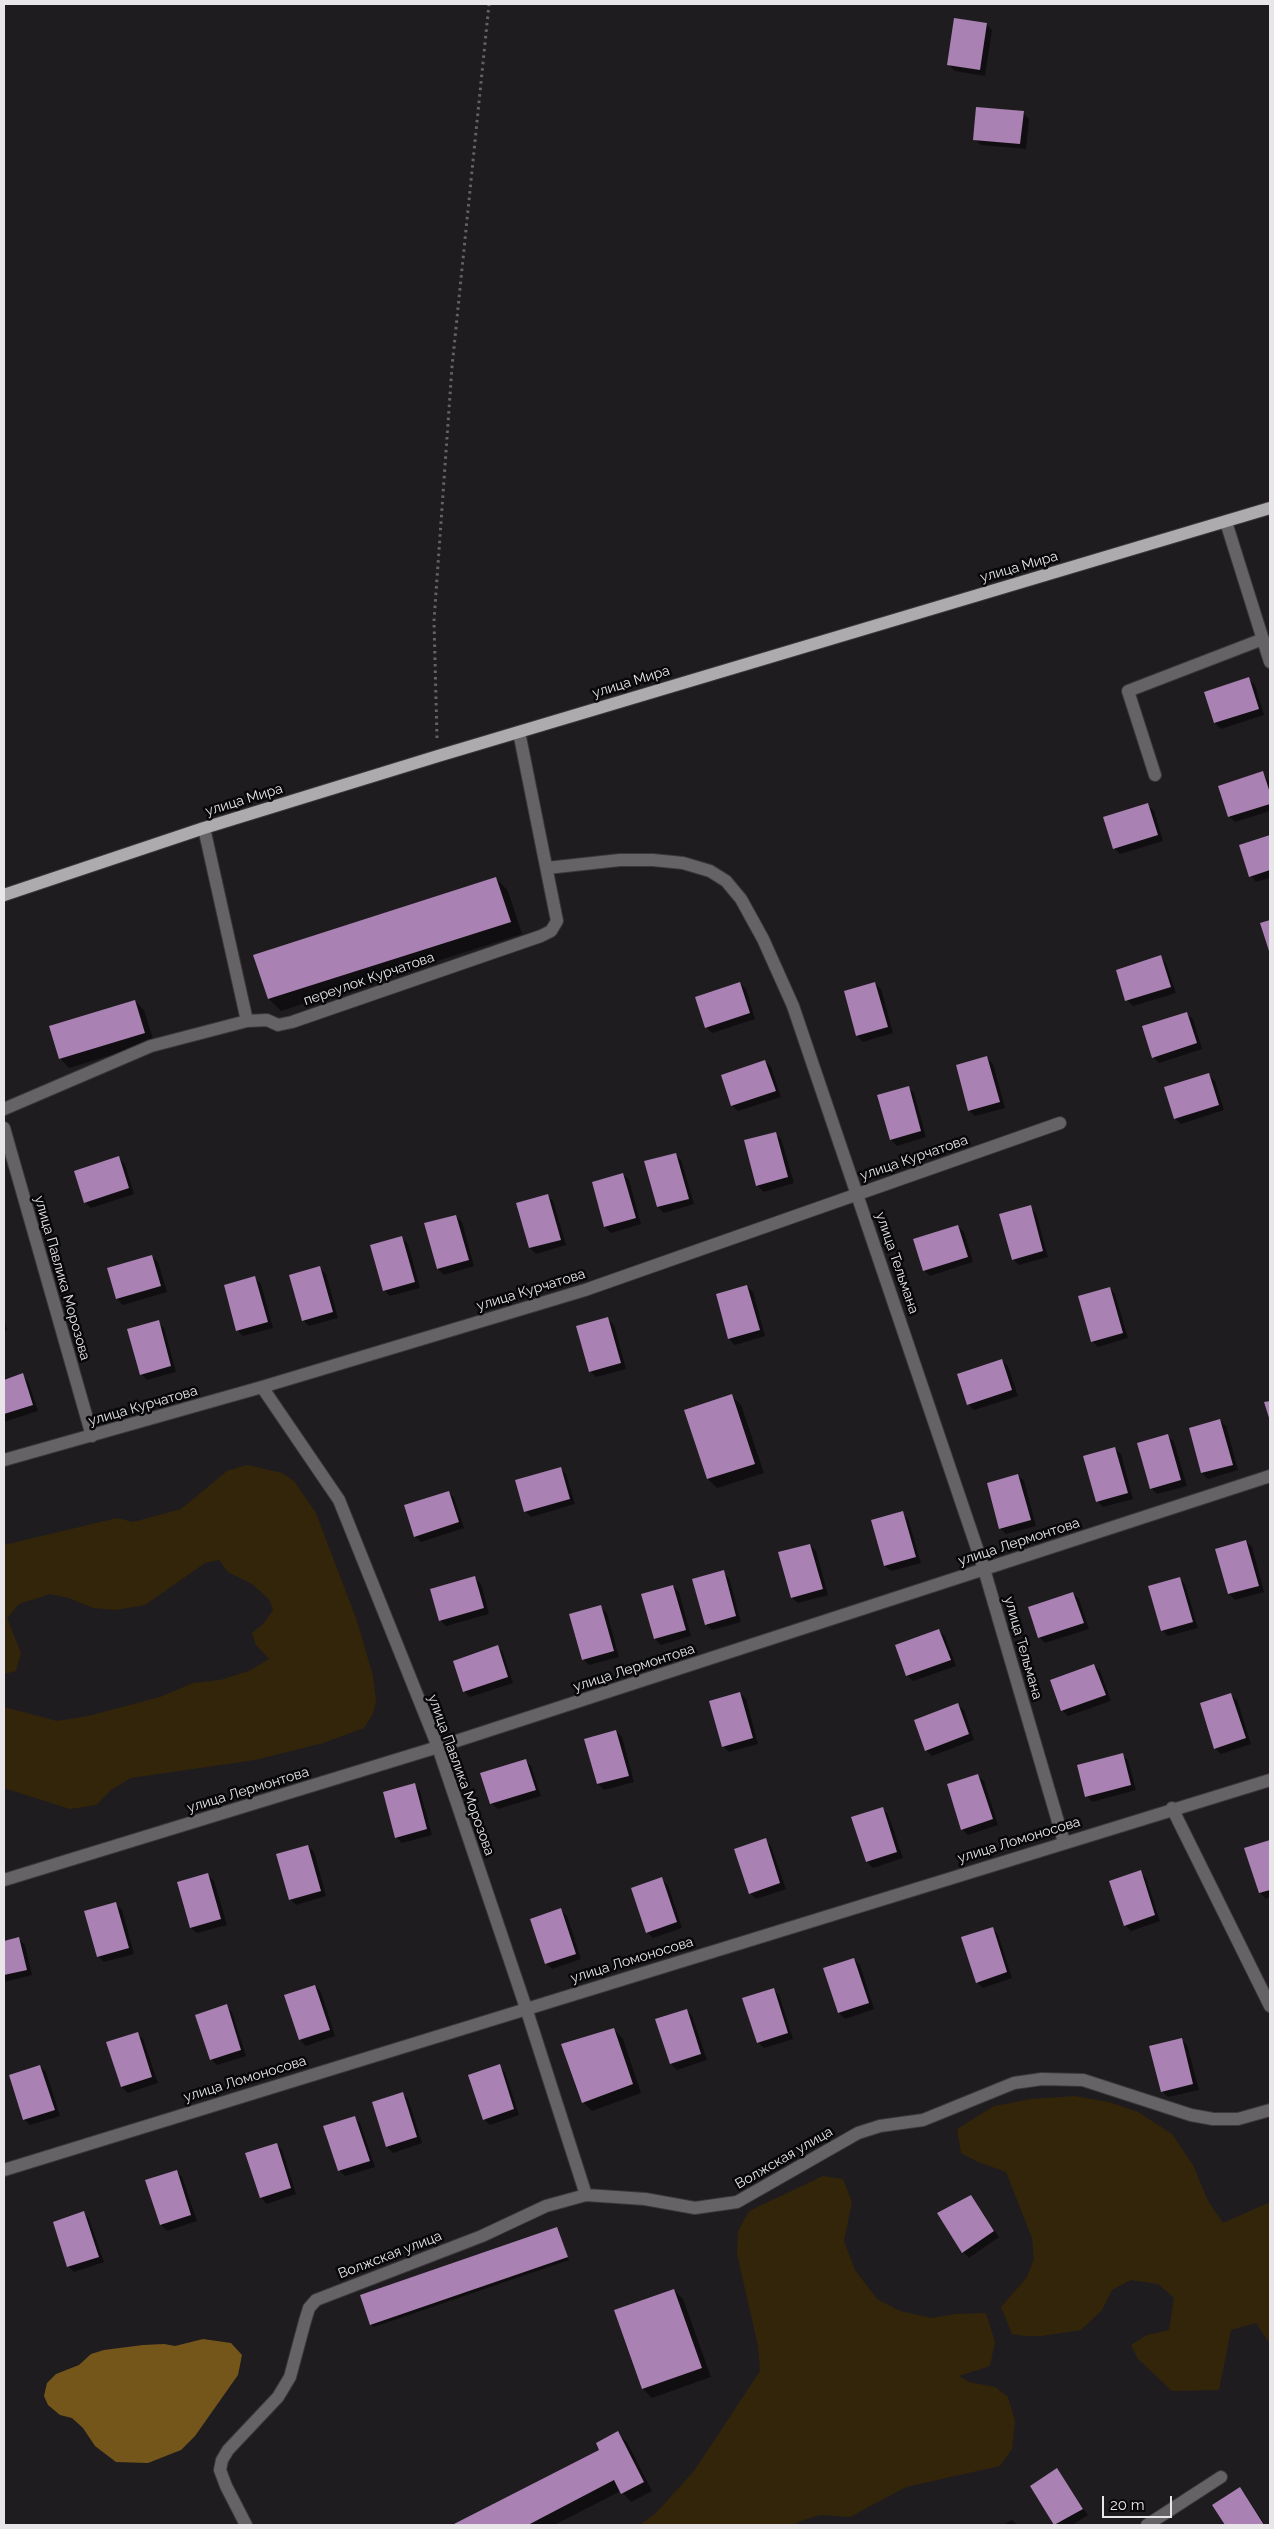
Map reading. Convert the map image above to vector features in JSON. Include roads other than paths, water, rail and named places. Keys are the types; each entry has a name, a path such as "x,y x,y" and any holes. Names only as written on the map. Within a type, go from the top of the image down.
{"main road":[{"name":"улица Мира","path":"4,895 204,828 438,756 1270,508"}],"street":[{"path":"1226,522 1270,662"},
{"path":"1155,775 1128,691 1263,639"},
{"name":"переулок Курчатова","path":"4,1109 151,1046 247,1021 267,1020 278,1025 292,1022 552,931 557,920 519,732"},
{"path":"204,828 247,1021"},
{"name":"улица Тельмана","path":"547,868 591,863 653,860 683,864 710,871 726,881 741,899 763,939 793,1006 984,1569 1064,1842"},
{"name":"улица Курчатова","path":"4,1460 262,1387 585,1290 1060,1123"},
{"name":"улица Павлика Морозова","path":"4,1128 92,1436"},
{"name":"улица Павлика Морозова","path":"262,1387 338,1500 438,1747 526,2008 586,2195"},
{"name":"улица Лермонтова","path":"4,1880 438,1747 1270,1476"},
{"name":"улица Ломоносова","path":"4,2170 1172,1808 1270,1780"},
{"path":"1172,1808 1270,2006"},
{"name":"Волжская улица","path":"246,2525 220,2470 222,2460 228,2450 278,2397 290,2377 307,2314 316,2300 482,2236 546,2206 586,2195 645,2199 695,2208 737,2202 858,2133 880,2126 923,2120 1014,2083 1042,2080 1083,2080 1191,2116 1213,2119 1238,2119 1270,2110"},
{"path":"1147,2525 1221,2477"}]}
